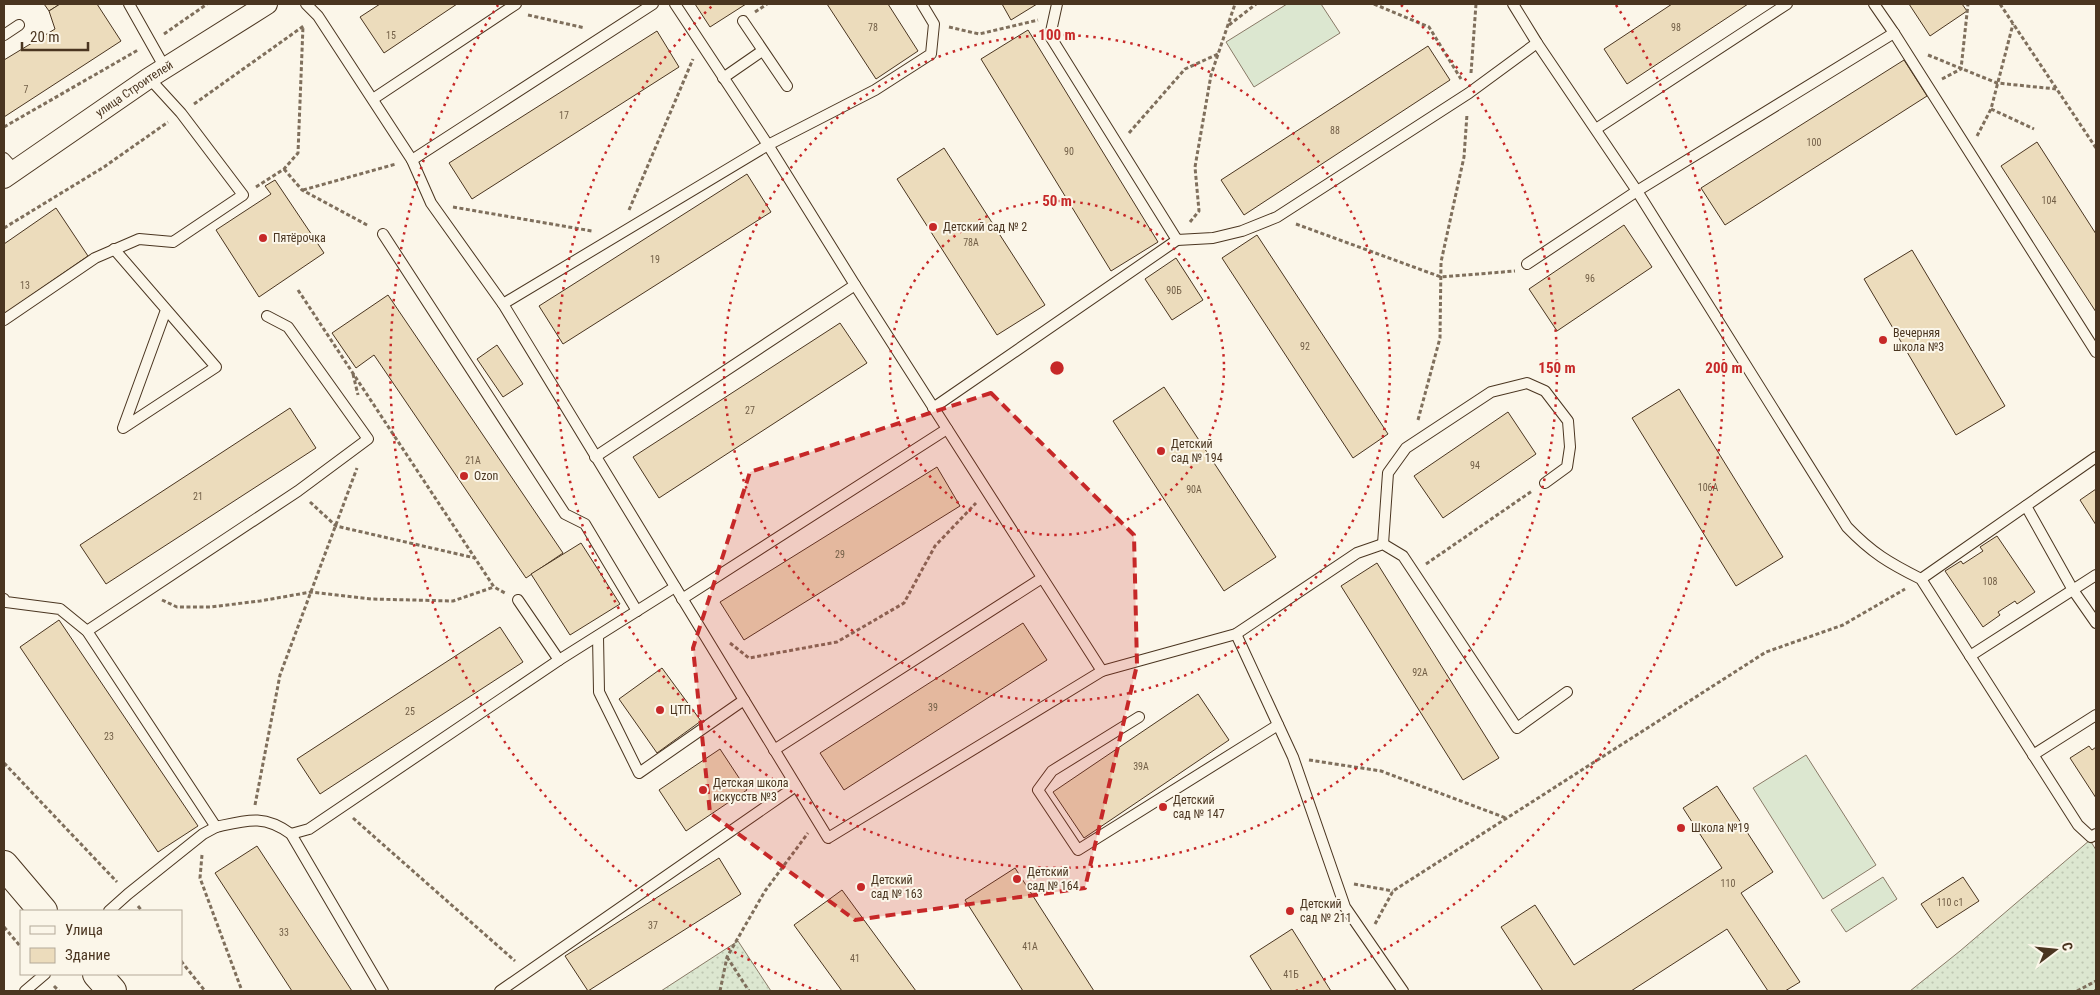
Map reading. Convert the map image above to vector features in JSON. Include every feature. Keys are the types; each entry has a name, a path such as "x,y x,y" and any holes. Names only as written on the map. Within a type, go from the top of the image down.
{"street":[{"name":"улица Строителей","path":"8,169 267,4"},
{"path":"4,865 42,910"},
{"path":"98,975 112,991"}],"lane":[{"path":"4,320 95,258 139,238 173,242 243,195 181,113 157,73 151,43 129,4"},
{"path":"306,4 318,16 412,160 431,203 502,304 828,838 1102,671 1236,634 1357,553 1383,544"},
{"path":"373,99 516,4"},
{"path":"412,160 653,4"},
{"path":"675,4 768,145 946,429 1102,671"},
{"path":"502,304 768,145 875,90 931,54 934,24 922,4"},
{"path":"1057,4 1050,36 1178,240"},
{"path":"1513,4 1637,191 1847,527 1868,549 1888,563 1921,579 2078,825 2091,837 2096,834"},
{"path":"1596,129 1788,4"},
{"path":"1874,4 1902,44 2096,352"},
{"path":"743,21 787,86"},
{"path":"4,35 20,25"},
{"path":"1527,264 1637,191 1894,33"},
{"path":"933,408 1178,240 1213,238 1242,231 1276,216 1469,93 1538,43"},
{"path":"723,78 762,51"},
{"path":"383,234 564,514 585,524 638,611"},
{"path":"114,249 216,367 123,428 166,310"},
{"path":"595,456 855,285"},
{"path":"87,630 298,491 368,439 288,327 267,316"},
{"path":"1383,544 1388,473 1406,448 1491,392 1527,383 1545,391 1568,421 1570,446 1568,467 1545,482"},
{"path":"682,599 946,429"},
{"path":"1921,579 2096,457"},
{"path":"2026,506 2073,590 2096,622"},
{"path":"1383,544 1403,556 1517,728 1568,692"},
{"path":"1970,656 2096,575"},
{"path":"774,750 1042,578"},
{"path":"291,834 309,829 559,660 675,587"},
{"path":"4,599 6,602 60,609 87,630 216,827"},
{"path":"518,600 559,660"},
{"path":"1236,634 1293,757 1334,880 1345,907 1403,991"},
{"path":"598,636 599,692 639,772 744,700"},
{"path":"2033,755 2096,715"},
{"path":"1139,717 1052,771 1038,790 1078,850 1278,725"},
{"path":"500,991 796,786"},
{"path":"110,910 203,834 216,827 253,819 280,826 291,834 383,991"},
{"path":"25,991 44,975"}],"path":[{"path":"4,126 151,43 207,4"},
{"path":"1178,240 1199,211 1195,167 1211,75 1235,4"},
{"path":"1227,26 1256,4"},
{"path":"1374,4 1428,27 1469,93"},
{"path":"1412,445 1440,338 1441,262 1464,157 1476,4"},
{"path":"1961,69 1968,4"},
{"path":"2000,4 2096,148"},
{"path":"507,10 608,33"},
{"path":"934,24 979,34 1054,16"},
{"path":"1969,151 1991,109 2013,23"},
{"path":"243,195 284,168 298,153 304,26"},
{"path":"431,203 618,235 700,42"},
{"path":"1902,44 1997,83 2056,89"},
{"path":"1118,145 1185,69 1218,53"},
{"path":"1928,86 1961,69"},
{"path":"1991,109 2034,129"},
{"path":"302,190 412,160"},
{"path":"284,168 302,190 383,234"},
{"path":"1276,216 1441,276 1513,272 1527,264"},
{"path":"298,290 494,588 518,600"},
{"path":"353,374 360,402"},
{"path":"253,819 280,675 368,439"},
{"path":"1413,572 1545,482"},
{"path":"298,491 336,526 475,558"},
{"path":"727,641 749,658 837,642 904,603 935,546 987,492"},
{"path":"1366,940 1393,891 1766,652 1843,625 1921,579"},
{"path":"144,592 177,607 210,607 312,592 371,599 453,601 494,588"},
{"path":"1293,757 1381,771 1507,818"},
{"path":"4,763 141,910"},
{"path":"341,808 528,973"},
{"path":"720,991 727,957 765,891 817,820"},
{"path":"203,834 200,878 242,991"},
{"path":"1334,880 1393,891"},
{"path":"4,927 20,946"},
{"path":"727,957 749,991"},
{"path":"182,962 205,991"},
{"path":"2077,991 2096,981"}],"highlighted area":[{"path":"991,393 1134,535 1137,665 1085,888 855,920 710,813 693,648 750,472"}],"green space":[{"path":"1287,4 1321,4 1340,33 1254,87 1226,42"},
{"path":"1806,755 1876,865 1823,899 1753,788"},
{"path":"2090,840 2096,850 2096,991 1910,991 1960,951"},
{"path":"1883,877 1897,899 1846,932 1831,910"},
{"path":"738,941 771,991 661,991"}],"building":[{"path":"44,4 60,4 49,11"},
{"path":"60,4 97,4 121,41 4,117 4,60 55,29 49,11"},
{"path":"380,4 457,4 384,53 360,17"},
{"path":"695,4 746,4 710,27"},
{"path":"827,4 888,4 918,51 876,79"},
{"path":"1002,4 1037,4 1011,20"},
{"path":"1672,4 1748,4 1627,84 1604,49"},
{"path":"1909,4 1962,4 1967,11 1930,36"},
{"path":"1028,30 1158,242 1111,271 981,59"},
{"path":"657,31 679,67 472,199 449,163"},
{"path":"1428,46 1450,80 1244,215 1221,180"},
{"path":"1904,60 1927,96 1725,225 1701,188"},
{"path":"2037,142 2096,234 2096,312 2001,166"},
{"path":"944,148 1045,305 997,335 897,179"},
{"path":"747,174 771,212 563,344 539,306"},
{"path":"275,180 324,253 259,297 216,230 271,194 265,186"},
{"path":"56,208 88,256 4,314 4,244"},
{"path":"1624,225 1652,267 1557,331 1529,289"},
{"path":"1257,235 1388,434 1353,458 1222,258"},
{"path":"1912,250 2005,406 1956,435 1864,279"},
{"path":"1176,258 1203,300 1172,320 1145,279"},
{"path":"388,295 563,553 526,578 374,355 356,368 332,333"},
{"path":"840,323 867,363 659,498 633,457"},
{"path":"497,345 523,384 503,397 477,359"},
{"path":"1164,387 1276,557 1224,591 1113,421"},
{"path":"1679,389 1783,557 1736,586 1632,418"},
{"path":"290,408 316,448 106,584 80,545"},
{"path":"1508,412 1536,454 1443,518 1414,476"},
{"path":"937,467 960,506 744,640 720,602"},
{"path":"2096,489 2096,525 2080,500"},
{"path":"1997,536 2035,592 2017,604 2015,601 1998,612 2000,615 1983,627 1945,571 1961,561 1963,564 1983,551 1980,547"},
{"path":"581,543 620,604 570,635 531,574"},
{"path":"1377,563 1499,758 1463,780 1341,586"},
{"path":"59,620 198,826 158,852 20,647"},
{"path":"1023,623 1047,660 844,790 820,753"},
{"path":"500,627 523,662 320,794 297,759"},
{"name":"ЦТП","path":"662,668 701,721 657,753 619,699"},
{"path":"1198,694 1229,740 1084,838 1053,792"},
{"path":"2089,746 2092,750 2096,747 2096,798 2070,758"},
{"name":"Детская школа искусств №3","path":"720,749 747,790 686,831 659,790"},
{"path":"1717,786 1773,872 1741,893 1800,982 1785,991 1768,991 1727,929 1631,991 1543,991 1501,927 1535,905 1574,965 1722,868 1683,808"},
{"path":"257,846 352,991 292,991 215,873"},
{"path":"719,858 741,894 588,991 565,956"},
{"path":"1015,868 1094,991 1023,991 965,900"},
{"path":"1963,877 1979,901 1937,928 1921,904"},
{"path":"842,890 916,991 842,991 794,925"},
{"path":"1292,929 1331,991 1272,991 1250,956"}],"place":[{"name":"Детский сад № 2","path":"933,227"},
{"name":"Пятёрочка","path":"263,238"},
{"name":"Вечерняя школа №3","path":"1883,340"},
{"name":"Детский сад № 194","path":"1161,451"},
{"name":"Ozon","path":"464,476"},
{"name":"ЦТП","path":"660,710"},
{"name":"Детская школа искусств №3","path":"703,790"},
{"name":"Детский сад № 147","path":"1163,807"},
{"name":"Школа №19","path":"1681,828"},
{"name":"Детский сад № 164","path":"1017,879"},
{"name":"Детский сад № 163","path":"861,887"},
{"name":"Детский сад № 211","path":"1290,911"}]}
